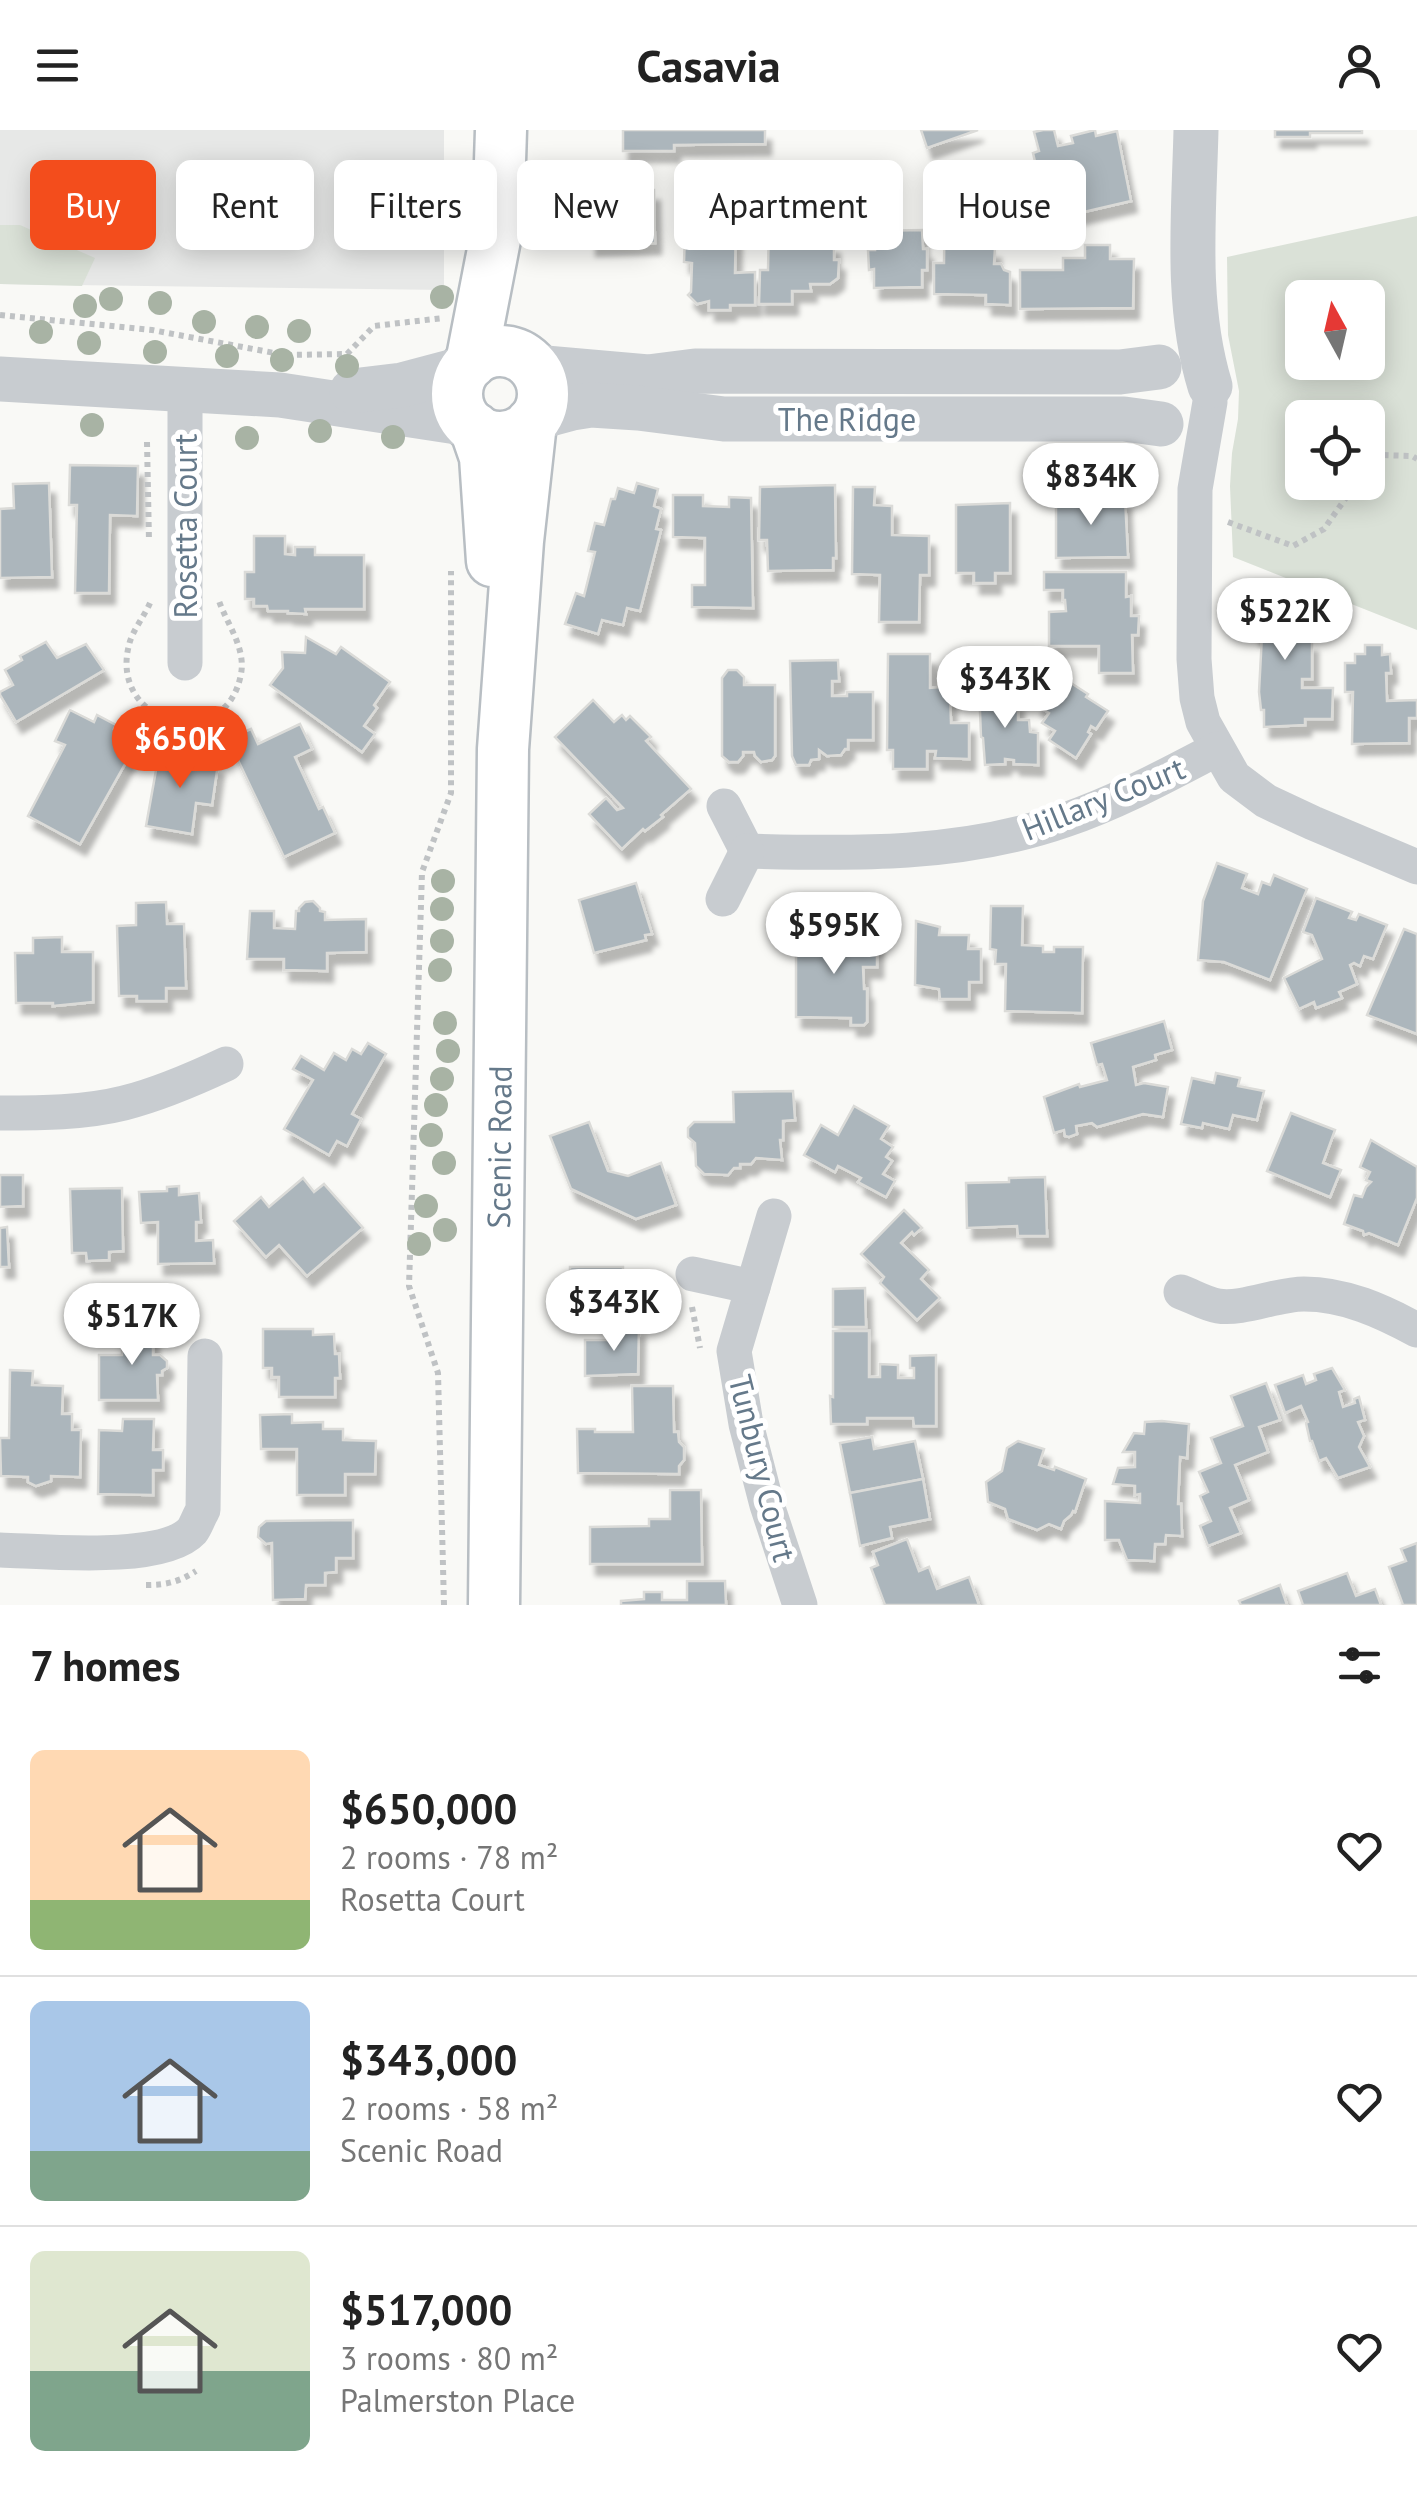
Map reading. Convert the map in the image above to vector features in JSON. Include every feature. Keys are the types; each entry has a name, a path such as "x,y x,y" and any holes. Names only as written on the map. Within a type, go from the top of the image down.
{"main road":[{"name":"Scenic Road","path":"501,130 498,224 469,365 457,397 485,458 503,749"},
{"name":"Scenic Road","path":"494,1605 503,749 518,541 533,421 543,392 512,311 498,224"},
{"path":"469,365 496,351 518,355 532,365"},
{"path":"472,426 504,437 533,421"}],"street":[{"path":"1196,130 1195,306 1210,394 1195,489 1194,658 1203,722 1234,777 1266,800 1417,868"},
{"path":"1162,365 1181,362 1202,372 1210,394 1203,416 1191,426 1175,428 1154,420 1146,407 1144,392 1149,378 1182,342 1195,306"},
{"path":"280,394 373,390 416,382 469,365"},
{"name":"The Ridge","path":"532,365 648,378 694,372 1120,372 1162,365"},
{"path":"0,379 280,394 472,426"},
{"name":"Rosetta Court","path":"185,662 186,388"},
{"name":"The Ridge","path":"533,421 591,405 724,419 1124,419 1162,425"},
{"path":"1162,425 1187,461 1195,489"},
{"name":"Hillary Court","path":"747,851 841,854 937,848 1000,838 1066,820 1125,796 1217,749"},
{"path":"723,899 747,851 724,806"},
{"path":"0,1113 122,1104 226,1064"},
{"name":"Tunbury Court","path":"774,1216 734,1351 746,1424 767,1505 800,1605"},
{"path":"693,1274 753,1287"},
{"path":"1180,1292 1218,1306 1284,1295 1330,1296 1382,1310 1417,1330"},
{"path":"0,1550 122,1552 165,1546 191,1531 202,1510 205,1356"}],"path":[{"path":"0,315 152,330 285,355 347,354 374,326 458,315"},
{"path":"1385,455 1417,459"},
{"path":"1228,522 1293,546 1324,529 1344,500"},
{"path":"444,1605 438,1373 409,1286 422,872 451,794 451,555"}],"shaded area":[{"path":"0,130 444,130 444,160 334,160 334,250 444,250 444,290 0,284"},
{"path":"1417,216 1417,630 1233,557 1230,486 1239,391 1228,335 1227,257"},
{"path":"0,225 30,229 30,250 77,250 95,258 82,286 0,284"}],"building":[{"path":"623,130 765,130 765,144 674,145 674,151 623,151"},
{"path":"921,130 978,130 927,148"},
{"path":"1054,130 1058,146 1073,143 1071,136 1095,130 1096,136 1117,131 1131,201 1086,211 1086,160 1035,160 1033,153 1039,151 1034,132"},
{"path":"1275,130 1362,130 1362,133 1275,137"},
{"path":"903,230 922,230 927,270 922,270 922,287 874,288 868,250 903,250"},
{"path":"1086,245 1110,245 1110,259 1134,259 1133,308 1020,309 1020,270 1063,270 1063,258 1085,258"},
{"path":"684,250 735,250 735,273 755,272 755,305 709,310 709,301 697,304 688,295 692,263 684,262"},
{"path":"768,250 834,250 834,260 839,260 838,278 830,284 810,284 811,291 792,291 792,304 759,304 760,270 768,270"},
{"path":"944,250 995,250 994,264 1001,264 1010,272 1010,305 986,304 986,295 934,294 934,263 944,263"},
{"path":"70,465 138,466 137,516 110,515 109,593 75,593 77,505 69,505"},
{"path":"49,483 52,577 0,578 0,509 14,508 13,484"},
{"path":"637,483 658,489 654,506 661,509 656,529 661,530 640,611 627,608 623,625 602,620 598,634 565,624 576,593 584,596 595,552 588,551 595,523 604,525 618,488 634,493"},
{"path":"835,485 833,570 768,571 767,540 759,540 760,487"},
{"path":"853,487 875,487 874,505 892,506 892,535 929,536 929,575 920,575 919,622 879,622 880,575 852,574"},
{"path":"673,495 703,495 703,506 729,507 729,497 751,498 753,608 692,607 692,585 705,585 705,538 673,537"},
{"path":"1125,498 1128,557 1056,558 1056,499"},
{"path":"1010,503 1010,573 995,573 995,583 974,583 974,573 956,573 956,505"},
{"path":"254,536 285,536 285,554 295,555 295,547 315,547 315,555 364,555 364,609 305,609 306,614 254,606 254,599 245,599 245,572 254,572"},
{"path":"1044,572 1126,572 1131,616 1139,616 1138,635 1132,635 1133,673 1099,673 1099,646 1049,646 1049,612 1066,611 1063,590 1044,590"},
{"path":"1246,594 1297,594 1297,623 1302,623 1302,641 1312,641 1312,679 1302,679 1302,688 1333,688 1332,719 1305,719 1305,725 1264,727 1259,692 1262,635 1254,635 1254,623 1246,623"},
{"path":"306,637 336,654 341,647 390,682 364,726 375,734 362,752 270,685 283,668 282,652 305,653"},
{"path":"46,642 57,658 86,644 104,670 16,722 0,695 13,685 5,670 22,660 20,656"},
{"path":"1365,645 1382,645 1382,655 1390,654 1387,701 1417,700 1417,718 1409,718 1409,743 1352,744 1353,692 1345,692 1345,663 1355,663 1355,654 1365,654"},
{"path":"888,654 930,654 930,688 950,691 951,723 969,723 969,759 935,758 936,751 927,751 927,769 893,769 893,750 887,750"},
{"path":"838,660 839,681 832,681 832,696 873,692 873,740 848,740 848,749 841,755 827,756 819,750 819,759 811,760 809,765 796,765 792,756 790,661"},
{"path":"1043,665 1108,711 1096,729 1091,726 1091,734 1076,758 1049,740 1055,731 1042,723 1049,713 1035,704 1044,690 1029,680"},
{"path":"728,670 737,670 744,677 744,685 775,685 772,760 761,762 754,752 743,752 738,762 729,762 722,756 722,678"},
{"path":"1000,685 1001,701 1018,700 1018,720 1029,720 1030,732 1038,733 1038,765 1014,764 1014,760 1005,759 1005,764 985,765 979,686"},
{"path":"593,700 614,722 622,715 626,720 630,716 651,737 646,741 691,789 622,849 589,814 606,798 617,810 623,808 555,737"},
{"path":"70,710 94,722 97,715 138,741 80,844 28,816 65,745 55,741"},
{"path":"300,724 312,749 295,757 335,833 284,857 228,739 251,729 258,744"},
{"path":"160,748 192,753 191,760 218,764 212,805 196,803 192,834 146,826"},
{"path":"1217,863 1247,874 1242,888 1258,894 1262,882 1270,885 1274,875 1307,889 1270,980 1224,962 1198,960 1203,901"},
{"path":"636,883 652,934 645,935 646,940 594,953 579,900"},
{"path":"1316,898 1352,912 1349,918 1356,920 1359,914 1387,925 1373,959 1364,956 1360,966 1350,965 1357,984 1339,992 1342,998 1316,1008 1314,1002 1299,1009 1284,978 1322,959 1312,935 1303,932"},
{"path":"313,901 325,912 325,920 366,919 366,952 327,953 327,971 284,970 284,959 247,959 250,911 274,911 274,928 295,929 296,911 305,902"},
{"path":"166,902 167,924 184,924 186,988 166,988 166,1001 137,1001 137,996 119,996 117,926 136,925 136,903"},
{"path":"991,906 1023,906 1022,945 1043,946 1043,952 1054,952 1054,947 1083,947 1082,1013 1005,1011 1006,964 995,964 996,950 990,949"},
{"path":"916,921 940,927 939,935 969,935 968,949 981,949 981,982 969,982 969,999 940,999 939,989 915,985"},
{"path":"1404,929 1417,934 1417,1034 1367,1015"},
{"path":"62,937 62,952 93,952 93,1002 53,1006 16,1003 15,953 33,953 33,938"},
{"path":"796,937 877,938 877,967 863,967 867,989 864,1025 851,1025 851,1018 796,1017"},
{"path":"1164,1021 1172,1050 1133,1067 1136,1085 1168,1087 1163,1117 1143,1114 1097,1127 1092,1123 1076,1126 1077,1134 1069,1137 1064,1130 1054,1133 1044,1097 1079,1084 1080,1087 1107,1080 1102,1064 1097,1065 1091,1043"},
{"path":"368,1043 386,1054 352,1114 361,1119 347,1146 337,1141 329,1155 284,1129 313,1080 293,1069 301,1056 324,1070 334,1053 346,1060 352,1049 361,1054"},
{"path":"1216,1073 1240,1078 1238,1086 1264,1091 1257,1120 1233,1115 1229,1129 1203,1123 1202,1128 1181,1124 1192,1078 1214,1083"},
{"path":"793,1091 795,1120 783,1121 782,1160 756,1158 751,1164 740,1164 728,1175 704,1174 696,1166 695,1143 688,1137 688,1128 694,1122 734,1122 733,1092"},
{"path":"854,1106 889,1126 881,1139 893,1147 886,1157 892,1161 883,1174 895,1181 886,1197 838,1166 835,1172 804,1155 821,1125 838,1135"},
{"path":"1291,1113 1335,1130 1323,1163 1341,1170 1330,1197 1267,1171"},
{"path":"589,1122 608,1171 628,1176 661,1163 676,1205 636,1219 571,1189 550,1136"},
{"path":"1371,1140 1417,1167 1417,1198 1398,1245 1369,1233 1364,1235 1363,1231 1344,1224 1354,1195 1362,1197 1371,1182 1366,1180 1370,1172 1360,1167"},
{"path":"0,1175 23,1175 23,1206 0,1207"},
{"path":"1045,1177 1047,1236 1018,1236 1017,1226 967,1228 966,1183"},
{"path":"303,1178 314,1192 324,1184 363,1228 307,1276 279,1245 266,1257 234,1221 261,1197 269,1207"},
{"path":"179,1186 179,1195 199,1193 201,1222 196,1222 196,1241 213,1240 214,1263 158,1264 158,1222 141,1223 139,1192 167,1191 167,1187"},
{"path":"122,1188 123,1251 109,1252 109,1260 87,1261 86,1253 72,1253 70,1189"},
{"path":"904,1210 922,1228 901,1243 929,1270 921,1279 940,1298 917,1320 880,1283 884,1277 861,1254"},
{"path":"7,1227 9,1267 0,1267 0,1228"},
{"path":"570,1267 623,1267 622,1317 599,1316 599,1304 570,1304"},
{"path":"865,1288 866,1327 833,1327 833,1289"},
{"path":"122,1325 153,1326 153,1355 167,1361 162,1375 157,1375 158,1400 99,1400 99,1355 122,1355"},
{"path":"639,1326 638,1374 585,1376 585,1340 614,1340 614,1327"},
{"path":"263,1329 313,1329 313,1335 334,1334 340,1378 335,1378 335,1397 279,1397 279,1377 272,1377 272,1368 263,1368"},
{"path":"833,1331 869,1331 869,1377 880,1377 880,1364 898,1365 898,1378 914,1378 910,1356 936,1355 936,1426 914,1426 913,1418 867,1418 867,1424 831,1424"},
{"path":"1332,1368 1345,1390 1339,1392 1343,1407 1359,1397 1365,1420 1358,1422 1364,1436 1359,1447 1370,1467 1338,1478 1326,1458 1319,1461 1301,1406 1285,1413 1275,1385 1303,1375 1306,1384 1316,1380 1314,1374"},
{"path":"10,1370 33,1371 32,1385 63,1386 62,1414 72,1414 72,1430 81,1430 80,1477 51,1476 51,1481 36,1486 28,1482 28,1477 1,1476 0,1438 9,1438"},
{"path":"1266,1383 1280,1420 1259,1427 1268,1452 1235,1465 1249,1500 1230,1508 1241,1533 1208,1546 1200,1526 1211,1521 1200,1496 1208,1492 1199,1472 1221,1463 1211,1438 1243,1426 1231,1396"},
{"path":"632,1386 673,1386 674,1432 678,1432 684,1447 679,1474 578,1473 577,1429 633,1432"},
{"path":"292,1414 292,1423 323,1422 323,1429 343,1429 343,1440 376,1441 375,1474 345,1474 345,1495 297,1495 297,1449 261,1449 260,1415"},
{"path":"123,1419 154,1419 153,1450 163,1450 163,1470 153,1470 153,1495 98,1494 99,1430 122,1431"},
{"path":"1145,1422 1189,1424 1187,1458 1180,1457 1178,1504 1182,1536 1166,1535 1165,1544 1155,1544 1154,1561 1127,1560 1119,1540 1105,1540 1105,1501 1140,1503 1135,1486 1113,1484 1118,1468 1135,1467 1135,1452 1123,1452 1134,1433 1144,1434"},
{"path":"872,1437 874,1449 915,1441 923,1479 850,1493 840,1443"},
{"path":"1018,1441 1044,1449 1039,1465 1086,1479 1075,1512 1061,1529 1049,1524 1037,1530 1008,1519 1005,1509 988,1502 986,1482 1002,1471 1007,1448"},
{"path":"923,1479 930,1519 890,1527 892,1538 860,1546 850,1493"},
{"path":"670,1490 701,1490 702,1564 590,1564 590,1527 649,1526 649,1519 670,1519"},
{"path":"353,1520 353,1558 336,1558 336,1572 325,1573 325,1585 306,1585 305,1599 273,1600 272,1543 266,1544 258,1537 259,1527 266,1521"},
{"path":"907,1539 919,1571 929,1567 937,1589 969,1577 979,1605 885,1605 871,1568 878,1565 873,1552"},
{"path":"1417,1543 1417,1605 1403,1605 1389,1567 1406,1561 1401,1549"},
{"path":"1347,1573 1356,1596 1375,1589 1381,1605 1303,1605 1298,1591"},
{"path":"687,1581 725,1581 726,1605 621,1605 621,1601 644,1599 644,1592 662,1592 662,1600 687,1600"},
{"path":"1280,1585 1287,1605 1241,1605 1239,1601"}]}
